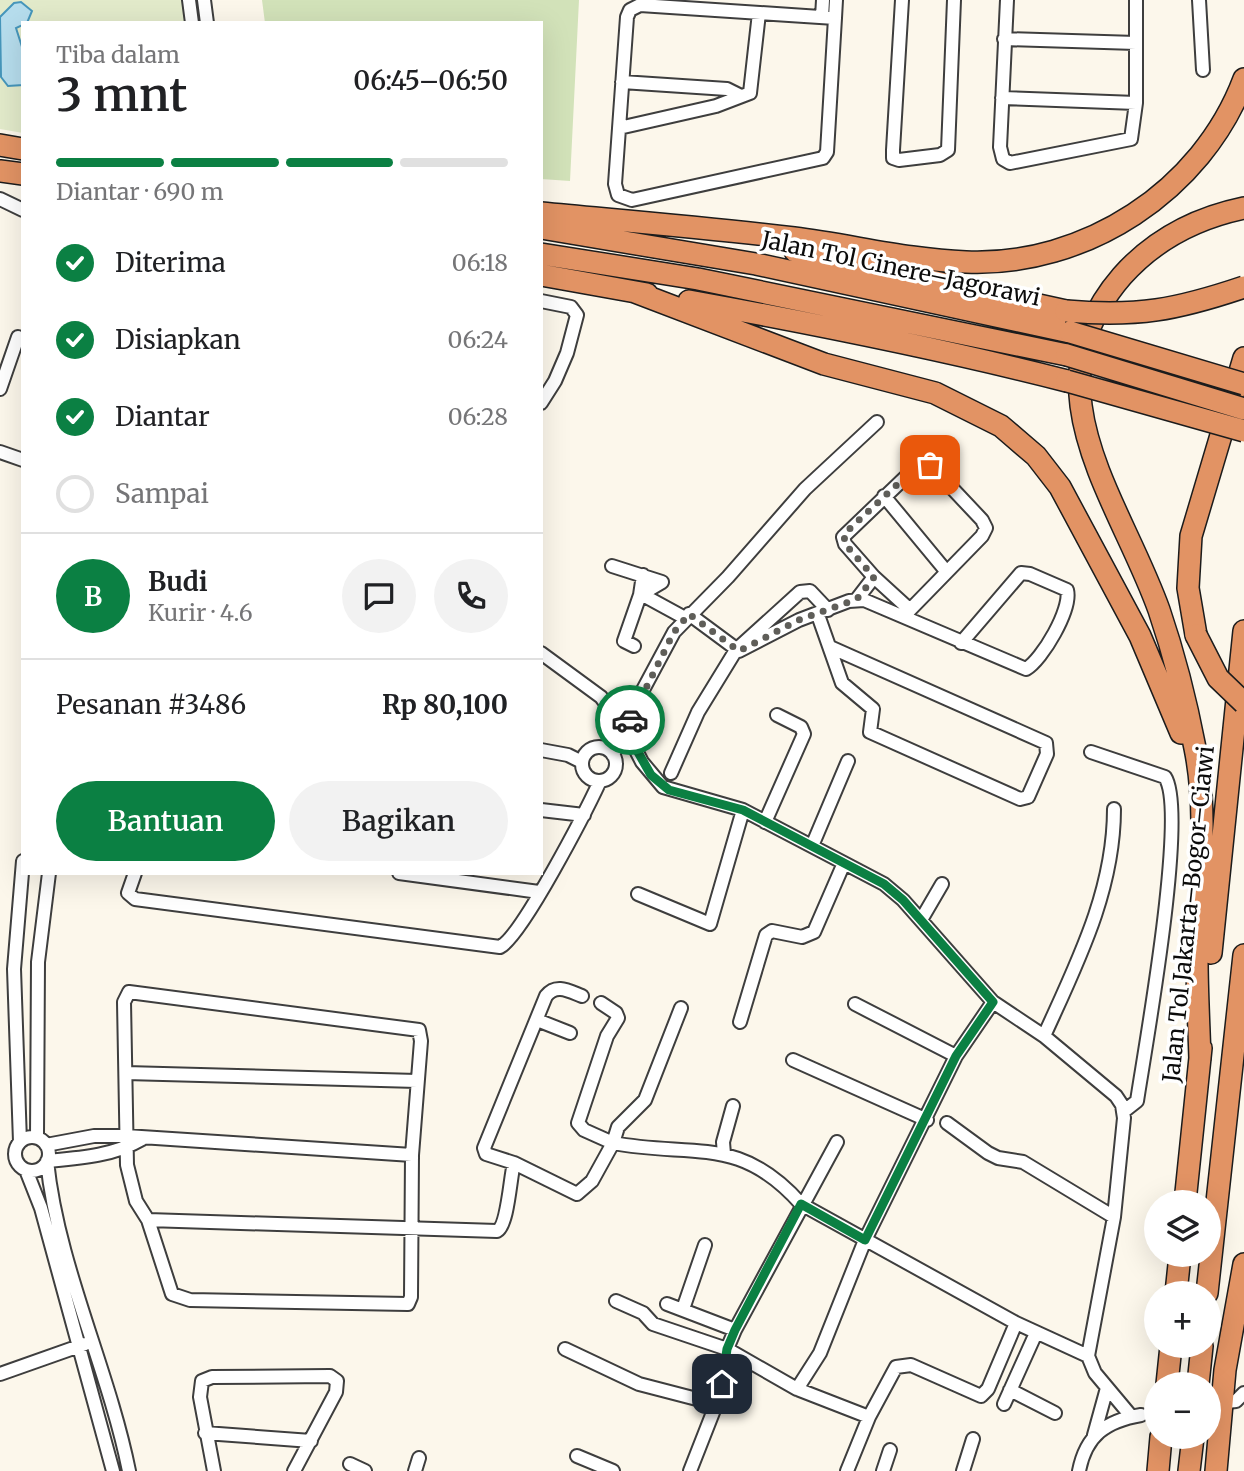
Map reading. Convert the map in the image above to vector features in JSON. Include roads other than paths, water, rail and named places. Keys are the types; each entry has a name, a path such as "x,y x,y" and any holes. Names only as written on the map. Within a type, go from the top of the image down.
{"highway":[{"path":"543,213 797,239 916,258 968,262 1019,260 1069,246 1116,226 1172,187 1220,130 1244,79"},
{"path":"0,145 21,149"},
{"path":"0,171 21,174"},
{"path":"1200,1059 1197,959 1200,774 1190,718 1158,608 1093,460 1083,426 1079,375 1092,322 1112,289 1136,260 1162,240 1221,213 1244,208"},
{"path":"690,227 1068,321 1153,312 1244,287"},
{"name":"Jalan Tol Cinere–Jagorawi","path":"543,228 1068,321 1244,384"},
{"path":"543,254 698,279 1068,355 1244,409"},
{"path":"543,275 831,326 1067,381 1244,431"},
{"path":"635,292 824,363 935,393 1001,426 1036,456 1060,487 1140,636 1200,774"},
{"path":"1244,358 1191,536 1188,588 1196,635 1218,678 1244,703"},
{"name":"Jalan Tol Jakarta–Bogor–Ciawi","path":"1186,1190 1244,631"},
{"path":"1208,1281 1244,955"},
{"path":"1216,1471 1225,1370 1244,1264"},
{"path":"1158,1471 1160,1449"},
{"path":"1189,1471 1192,1449"}],"street":[{"path":"189,0 192,21"},
{"path":"204,0 207,21"},
{"path":"823,0 828,18 827,152 818,162 625,199 618,195 615,184 627,17 634,7 828,18"},
{"path":"828,18 836,0"},
{"path":"902,0 893,150 893,158 899,160 940,155 948,150 954,0"},
{"path":"1007,0 1001,154 1006,163 1127,143 1134,134 1136,103 1136,0"},
{"path":"1199,0 1203,70"},
{"path":"619,128 716,106 751,90 759,13"},
{"path":"1004,39 1136,43"},
{"path":"622,82 727,89 741,96"},
{"path":"1002,98 1136,103"},
{"path":"0,199 21,209"},
{"path":"543,301 571,307 577,315 568,354 543,399"},
{"path":"0,389 18,337"},
{"path":"134,875 128,893 135,899 493,947 509,940 584,816 600,781 614,771 613,755 674,632 728,577 805,489 877,422"},
{"path":"0,452 21,459"},
{"path":"928,464 982,520 986,528 982,536 907,612 845,544 843,537 915,468 928,464"},
{"path":"884,496 946,571"},
{"path":"612,566 662,582 640,594"},
{"path":"640,594 687,616 741,651 775,631 857,599 907,612 961,643 1027,668 1063,616 1068,601 1067,590 1030,574 1021,573 961,643"},
{"path":"634,646 624,641 640,594 643,575"},
{"path":"857,599 874,577"},
{"path":"671,774 698,712 736,650 800,592 810,591 823,612 830,647 844,686 873,709 869,730 872,734 1020,799 1028,797 1047,754 1045,743 830,647"},
{"path":"543,654 591,687 626,731 642,762 663,787 743,810 884,884 921,920 993,1002 1044,1036 1111,1091 1123,1112 1114,1217 1088,1356 1095,1373 1107,1388 1136,1415 1094,1435"},
{"path":"765,822 804,734 801,727 777,715"},
{"path":"582,762 592,748 604,747 613,755"},
{"path":"543,750 568,755 582,762 585,773 600,781"},
{"path":"1091,752 1165,777 1169,786 1171,833 1168,883 1137,1101 1133,1107 1123,1112"},
{"path":"812,846 848,761"},
{"path":"543,810 584,816"},
{"path":"638,894 710,924 743,810"},
{"path":"1044,1036 1081,954 1101,900 1112,847 1114,810"},
{"path":"740,1022 766,935 772,931 802,937 814,932 844,863"},
{"path":"22,875 13,969 20,1142 16,1152 17,1162 26,1170 41,1208 129,1471"},
{"path":"49,875 38,962 42,1141 53,1203 87,1343 113,1471"},
{"path":"413,875 539,892"},
{"path":"921,920 942,884"},
{"path":"0,936 15,936"},
{"path":"582,996 566,989 552,989 546,996 484,1148 486,1154 514,1163 577,1194 592,1181 618,1127 645,1100 681,1008"},
{"path":"133,992 415,1029 421,1036 412,1155 411,1297 404,1305 176,1298 168,1288 148,1220 136,1201 126,1142 126,1073 124,1002 126,995 133,992"},
{"path":"797,1389 820,1353 865,1240 927,1120 956,1056 993,1002"},
{"path":"601,1003 616,1013 618,1018 607,1036 578,1123 584,1130 612,1143 660,1151 679,1148 724,1154 756,1165 788,1189 801,1204 1016,1323 1088,1356"},
{"path":"855,1004 956,1056"},
{"path":"537,1020 570,1033"},
{"path":"793,1060 927,1120"},
{"path":"126,1073 417,1082"},
{"path":"724,1154 723,1142 733,1106"},
{"path":"947,1123 988,1153 998,1158 1023,1162 1114,1217"},
{"path":"20,1142 94,1136 126,1142"},
{"path":"26,1170 37,1170 47,1161 142,1139 412,1155"},
{"path":"690,1471 716,1404 727,1349 735,1330 836,1142"},
{"path":"148,1220 411,1230 502,1229 514,1163"},
{"path":"683,1309 705,1245"},
{"path":"616,1301 643,1313 653,1324 727,1349 797,1389 869,1417"},
{"path":"667,1304 735,1330"},
{"path":"847,1471 892,1370 900,1364 911,1365 974,1395 984,1395 1016,1323"},
{"path":"1004,1404 1036,1333"},
{"path":"0,1374 87,1343"},
{"path":"565,1349 639,1384 716,1404"},
{"path":"214,1471 199,1391 206,1378 330,1376 337,1381 336,1392 294,1471"},
{"path":"1079,1471 1086,1447 1094,1435 1107,1388"},
{"path":"1010,1390 1055,1413"},
{"path":"205,1433 311,1441"},
{"path":"966,1470 973,1439"},
{"path":"883,1471 890,1450"},
{"path":"577,1456 613,1471"},
{"path":"350,1464 365,1471"}],"water":[{"path":"21,2 32,11 28,21 21,21 21,26 16,28 21,44 21,85 8,86 1,77 0,17 14,3"}]}
